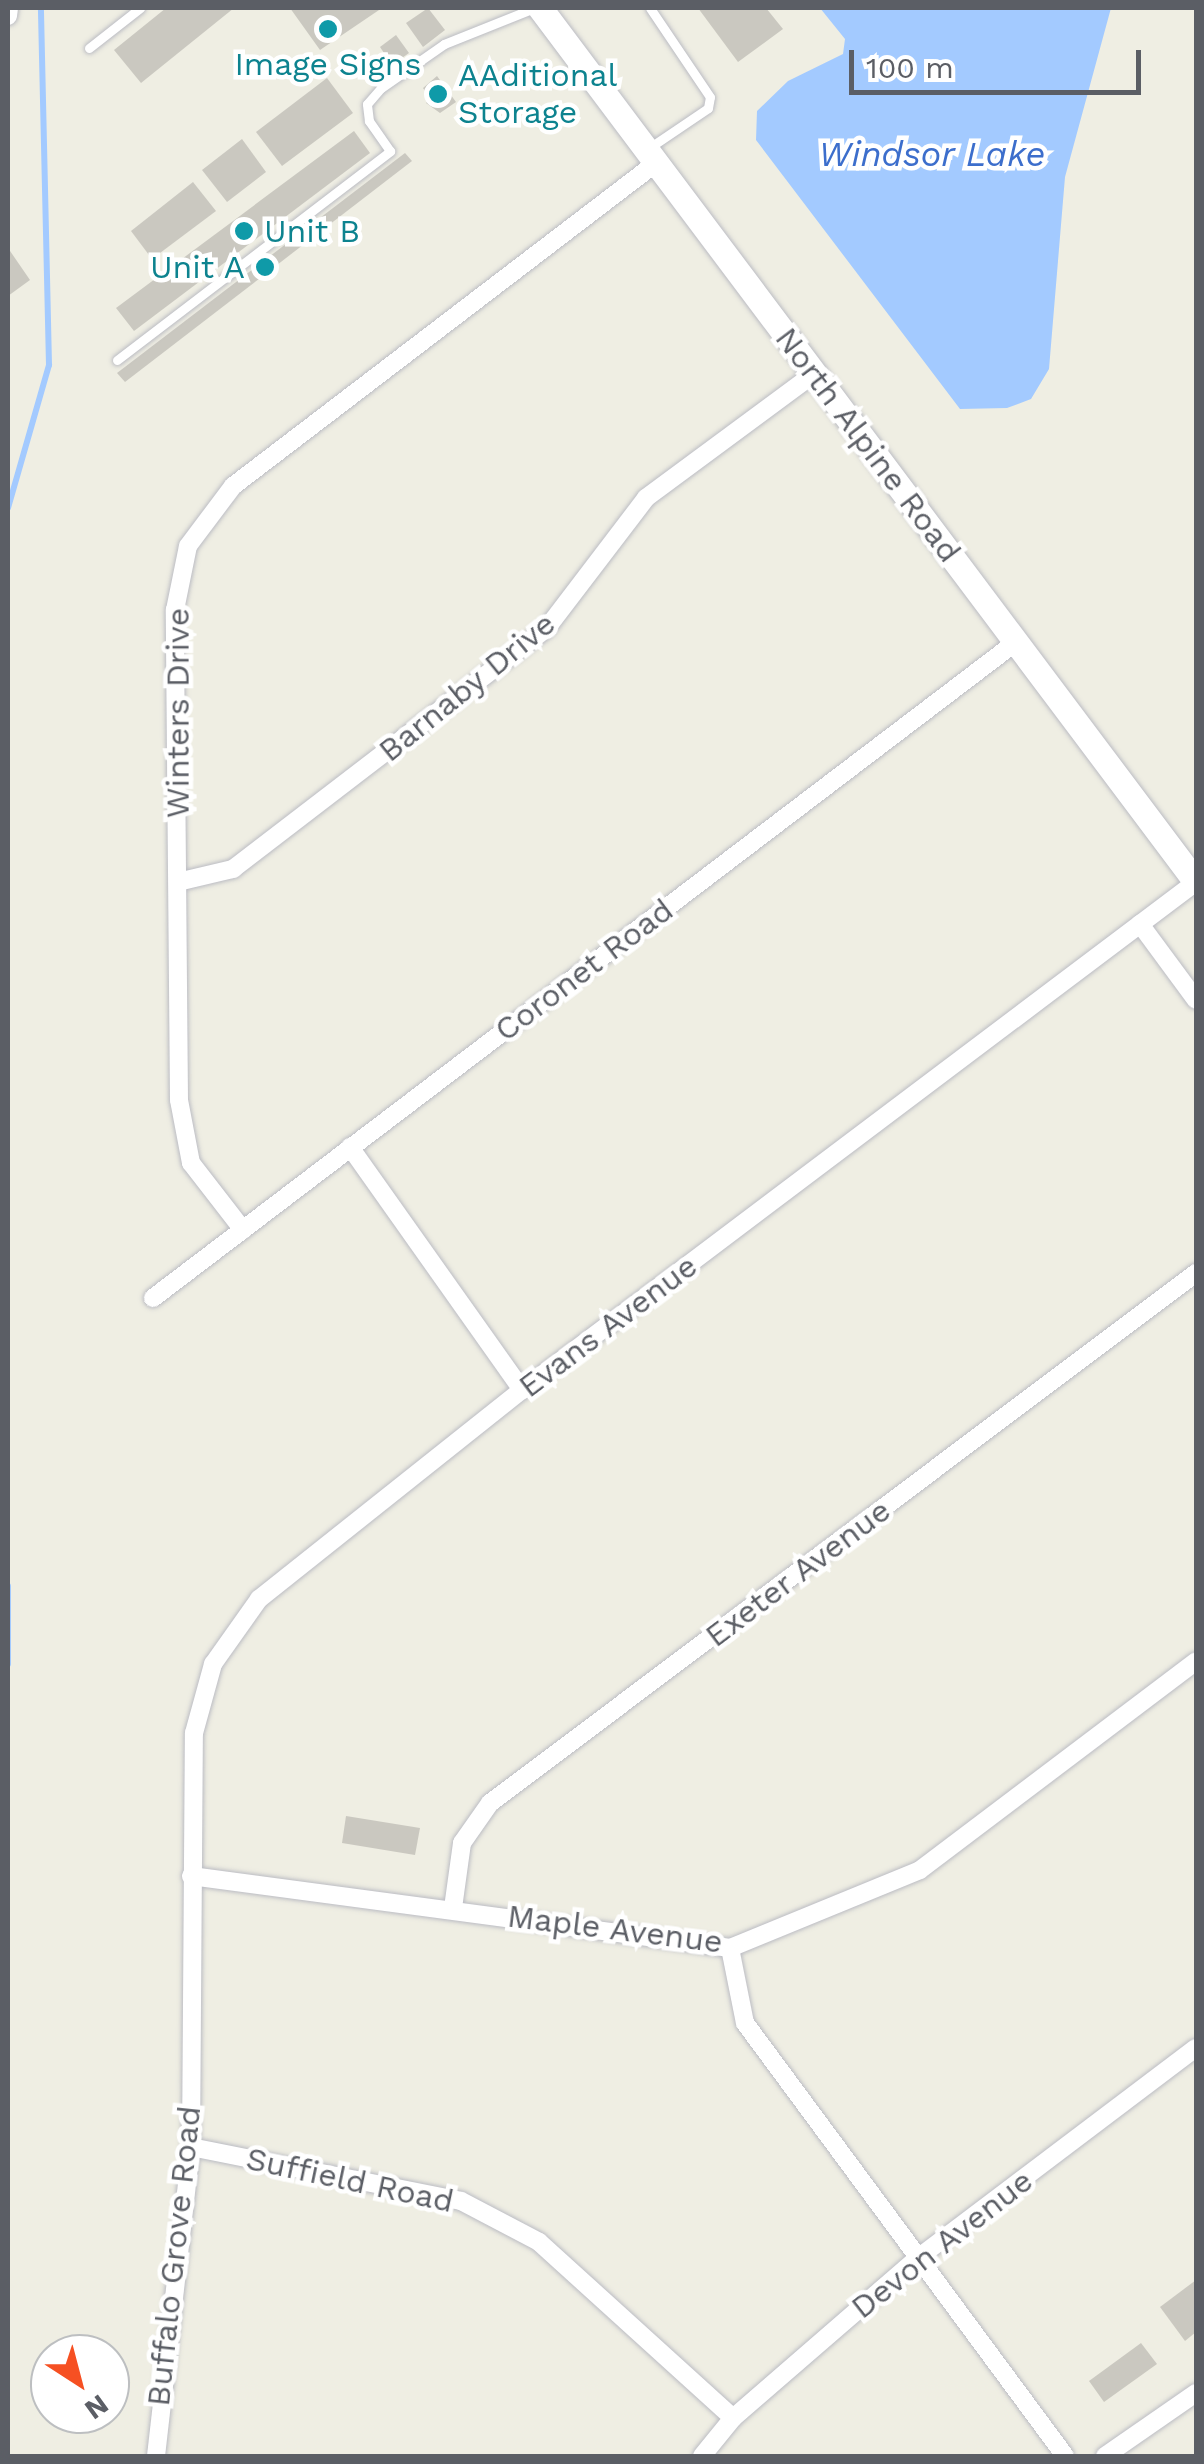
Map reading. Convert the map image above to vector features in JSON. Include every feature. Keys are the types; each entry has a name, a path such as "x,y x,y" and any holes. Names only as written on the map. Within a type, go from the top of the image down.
{"main road":[{"name":"North Alpine Road","path":"537,8 1196,882"}],"street":[{"path":"8,16 10,8"},
{"name":"Winters Drive","path":"243,1230 191,1163 179,1100 175,610 188,546 233,486 651,156"},
{"name":"Barnaby Drive","path":"178,882 233,868 548,628 646,498 814,373"},
{"name":"Coronet Road","path":"152,1298 1016,642"},
{"name":"Evans Avenue","path":"191,1876 194,1733 213,1664 259,1599 522,1390 1196,882"},
{"path":"1140,924 1196,1000"},
{"path":"350,1148 522,1390"},
{"name":"Exeter Avenue","path":"453,1908 462,1843 490,1803 1196,1273"},
{"name":"Maple Avenue","path":"191,1876 730,1948 920,1870 1196,1661"},
{"name":"Buffalo Grove Road","path":"156,2456 191,2147 191,1876"},
{"path":"730,1948 745,2023 1066,2456"},
{"name":"Devon Avenue","path":"702,2456 734,2418 918,2258 1196,2048"},
{"name":"Suffield Road","path":"191,2147 461,2201 538,2242 734,2418"},
{"path":"1105,2456 1196,2393"}],"lane":[{"path":"89,48 140,8"},
{"path":"117,360 390,151 370,122 367,104 382,88 444,44 537,8"},
{"path":"650,8 710,96 708,108 651,156"}],"water":[{"name":"Windsor Lake","path":"820,8 1111,8 1065,177 1049,369 1031,399 1007,408 960,409 756,140 757,111 788,81 843,54 845,39"}],"building":[{"path":"166,8 234,8 141,83 114,50"},
{"name":"Image Signs","path":"290,8 382,8 320,50"},
{"path":"428,8 445,30 423,47 406,23"},
{"path":"698,8 766,8 783,29 738,62"},
{"path":"396,35 409,53 392,65 380,47"},
{"name":"AAditional Storage","path":"437,76 456,102 440,113 426,103 430,99 423,88"},
{"path":"327,78 353,113 282,166 256,132"},
{"name":"Unit B","path":"354,131 370,153 134,331 116,308"},
{"path":"242,139 266,172 227,202 202,170"},
{"name":"Unit A","path":"405,153 412,161 125,382 117,373"},
{"path":"193,182 216,211 152,259 131,231"},
{"path":"8,248 30,280 8,296"},
{"path":"346,1816 420,1828 415,1855 342,1843"},
{"path":"1196,2280 1196,2332 1185,2341 1160,2307"},
{"path":"1141,2343 1157,2364 1104,2402 1089,2381"}],"waterway":[{"path":"8,508 49,365 41,8"},
{"path":"8,1586 8,1664"}],"place":[{"name":"Image Signs","path":"328,29"},
{"name":"AAditional Storage","path":"438,94"},
{"name":"Unit B","path":"244,231"},
{"name":"Unit A","path":"265,267"}]}
